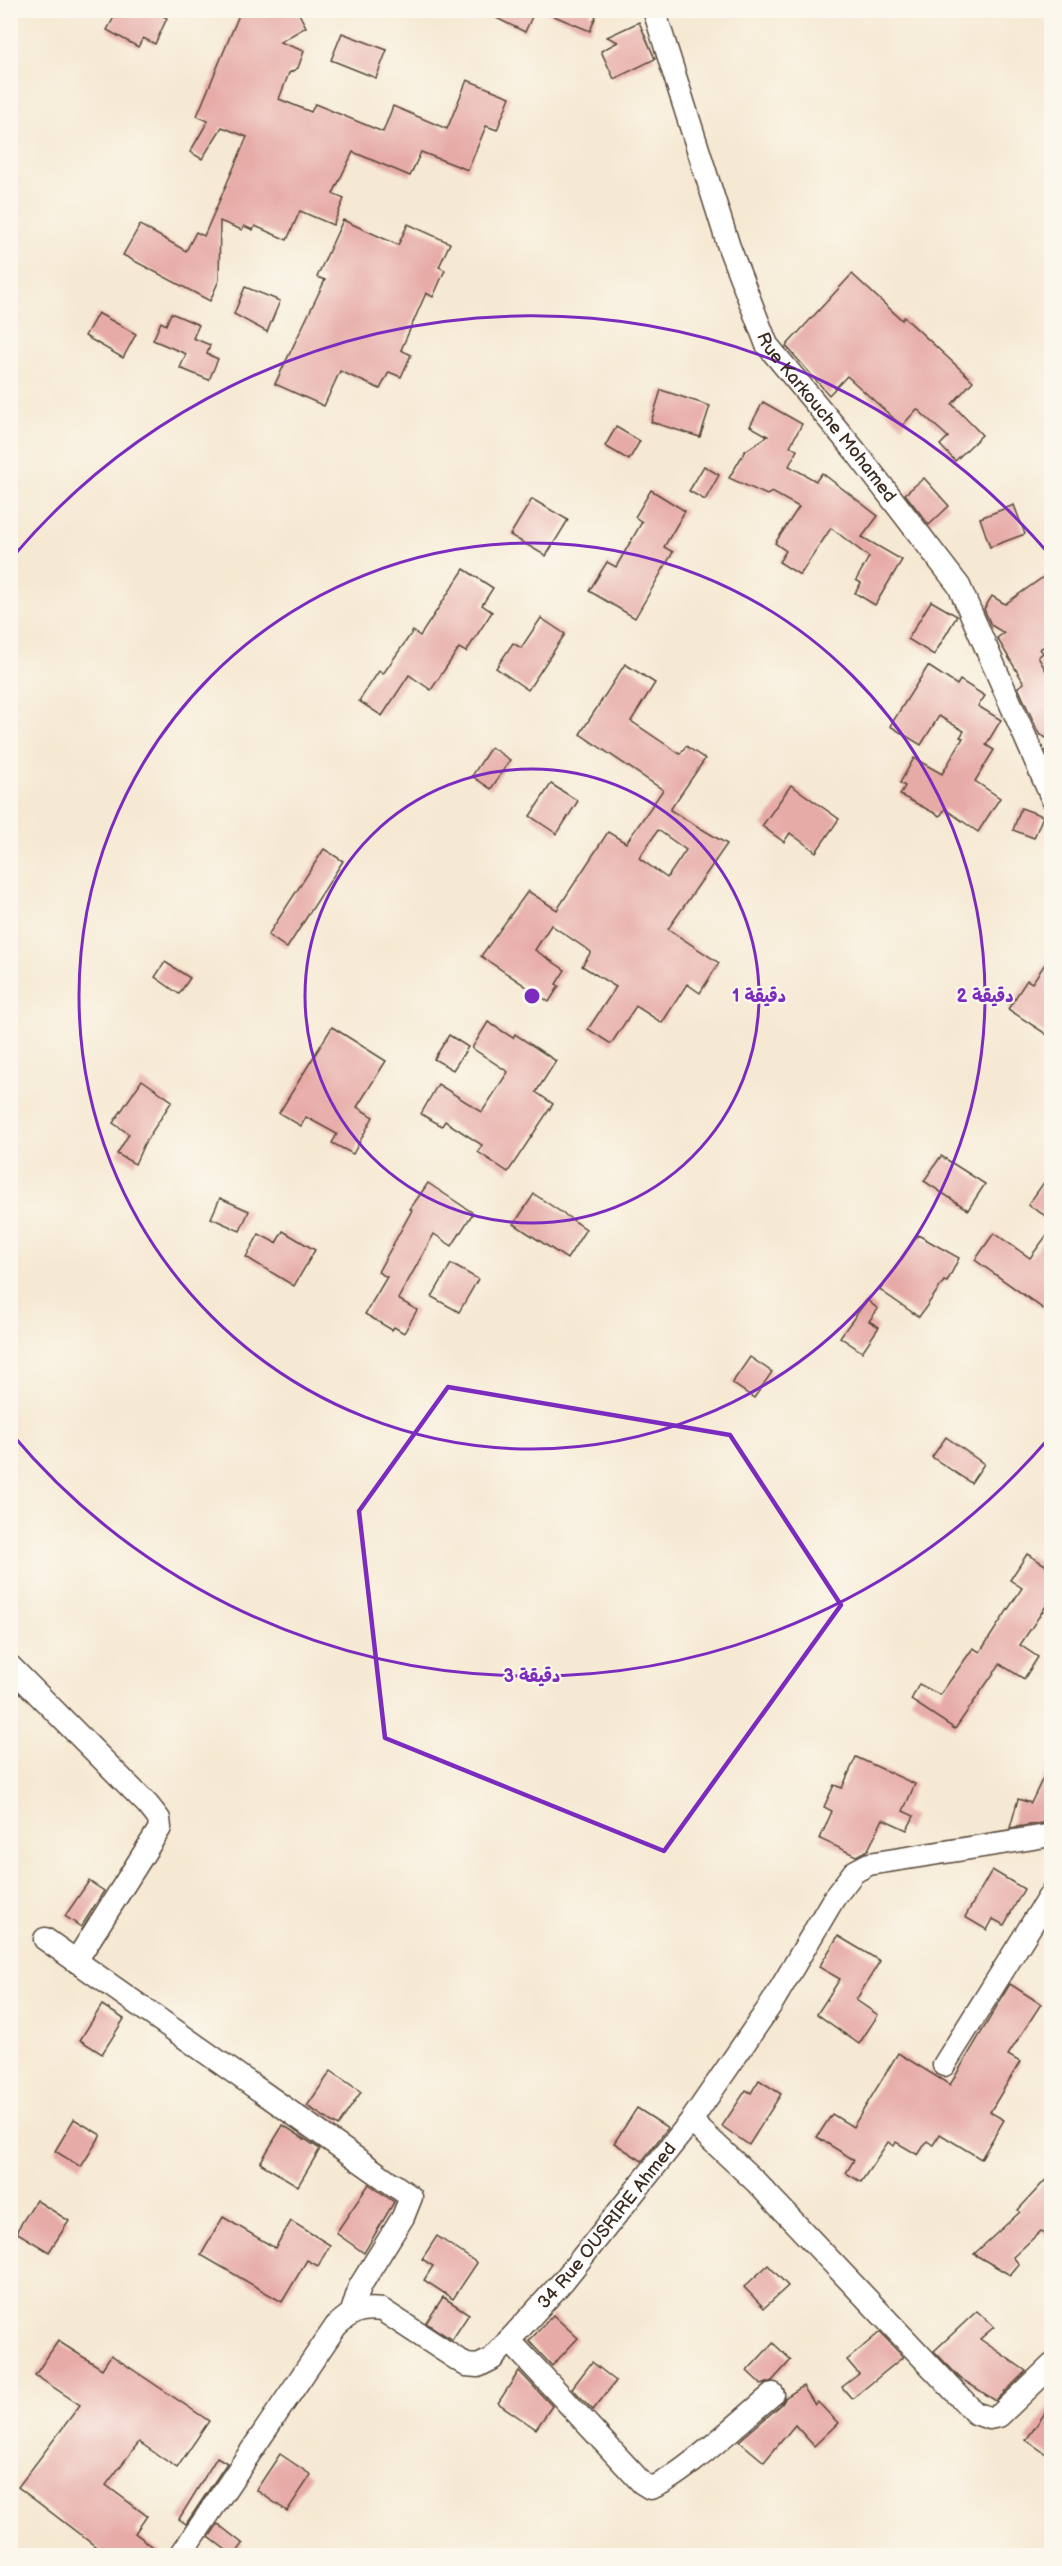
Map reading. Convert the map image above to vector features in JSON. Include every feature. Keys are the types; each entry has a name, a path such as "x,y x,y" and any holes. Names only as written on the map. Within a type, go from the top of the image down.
{"street":[{"name":"Rue Karkouche Mohamed","path":"654,10 729,247 767,345 856,452 959,586 1052,798"},
{"path":"10,1666 148,1805 159,1819 160,1828 76,1961"},
{"name":"34 Rue OUSRIRE Ahmed","path":"352,2312 367,2308 382,2310 466,2365 478,2366 492,2359 564,2280 691,2121 772,2003 834,1898 854,1872 869,1864 1052,1835"},
{"path":"944,2065 1052,1892"},
{"path":"45,1939 411,2197 403,2217 360,2286 352,2312 336,2326 180,2556"},
{"path":"691,2121 756,2182 975,2413 989,2418 999,2416 1052,2365"},
{"path":"509,2340 642,2483 650,2488 658,2486 677,2473 773,2394"}],"highlighted area":[{"path":"448,1387 730,1435 841,1605 664,1851 385,1738 359,1511"}],"building":[{"path":"118,10 152,10 167,18 155,44 143,38 138,47 107,30"},
{"path":"241,10 297,10 306,27 280,42 304,51 298,68 289,73 279,99 311,112 315,104 383,132 393,106 447,129 467,80 510,97 497,130 486,126 468,170 421,152 410,176 353,152 333,194 344,199 333,225 300,211 287,240 255,226 253,230 244,226 242,230 220,221 219,280 210,301 123,255 140,225 186,251 196,232 204,236 247,137 222,127 202,159 190,152 208,121 197,116"},
{"path":"480,10 535,10 525,32"},
{"path":"591,10 590,14 596,16 590,31 542,11"},
{"path":"639,22 655,59 614,79 601,51 618,42 607,37"},
{"path":"342,33 387,50 376,78 331,60"},
{"path":"343,220 398,245 408,224 450,243 439,267 445,270 433,297 426,293 401,350 411,355 401,377 389,372 380,389 340,371 324,406 275,384 325,280 317,277"},
{"path":"852,274 902,320 904,317 973,381 952,404 982,435 955,461 940,445 948,437 917,409 902,426 847,376 829,395 786,346"},
{"path":"245,287 280,301 267,332 234,314"},
{"path":"98,313 136,334 123,358 85,336"},
{"path":"171,313 199,325 193,338 210,345 207,354 218,359 209,380 180,368 186,354 153,340 161,322 166,325"},
{"path":"661,390 710,406 700,437 651,422"},
{"path":"763,402 802,424 790,446 797,450 789,466 816,481 822,473 878,516 862,537 902,560 875,605 855,593 861,583 856,580 869,557 831,528 800,575 779,562 786,551 775,543 799,507 772,492 767,495 729,478 745,451 768,436 750,426"},
{"path":"616,427 640,441 629,460 605,446"},
{"path":"704,466 719,475 705,500 689,491"},
{"path":"924,478 949,506 929,525 905,494"},
{"path":"651,490 685,511 664,547 673,552 635,618 589,591 607,562 616,567 642,522 635,517"},
{"path":"532,499 568,520 546,556 510,535"},
{"path":"1014,505 1025,534 990,547 980,518"},
{"path":"464,569 493,588 482,605 492,612 466,652 459,648 431,690 409,675 382,716 359,701 379,671 383,674 413,631 420,636"},
{"path":"1052,571 1052,641 1040,649 1043,653 1038,657 1052,681 1052,741 1039,734 1018,687 1024,683 997,638 1004,633 991,625 984,609 992,596 1005,604"},
{"path":"931,601 957,616 934,655 908,639"},
{"path":"541,618 565,634 528,690 496,668 513,643 521,648"},
{"path":"625,664 655,683 631,721 680,754 686,746 705,759 670,810 727,844 668,929 719,963 700,993 687,984 662,1023 636,1006 611,1044 588,1029 616,987 582,966 591,952 551,925 535,950 565,970 549,1002 481,956 528,891 557,910 608,832 626,843 663,790 580,734","holes":["658,830 686,850 667,878 639,858"]},
{"path":"928,666 957,685 960,680 985,696 978,706 1001,720 986,745 994,750 975,781 1000,798 978,832 945,809 940,816 900,795 905,786 900,783 914,758 942,774 963,738 960,737 964,731 939,716 921,745 890,726"},
{"path":"491,747 510,760 491,789 472,776"},
{"path":"551,784 578,801 557,834 530,816"},
{"path":"791,785 839,819 816,852 790,833 784,842 762,826"},
{"path":"1021,808 1043,816 1034,838 1013,830"},
{"path":"324,849 343,861 287,948 268,935"},
{"path":"1052,954 1052,1038 1008,1009 1027,980 1032,983"},
{"path":"165,962 190,978 179,994 155,977"},
{"path":"488,1022 513,1038 515,1034 556,1061 536,1092 553,1104 508,1172 478,1152 482,1145 445,1121 442,1126 421,1114 438,1084 482,1112 508,1072 472,1048"},
{"path":"332,1027 386,1061 357,1107 373,1117 353,1154 332,1143 337,1134 306,1117 301,1126 279,1113"},
{"path":"449,1035 468,1047 453,1070 434,1059"},
{"path":"142,1080 172,1101 144,1144 135,1164 117,1154 129,1134 113,1123"},
{"path":"941,1156 985,1184 968,1210 924,1181"},
{"path":"1052,1171 1052,1220 1028,1205"},
{"path":"428,1183 473,1213 452,1246 434,1234 398,1299 417,1310 404,1333 394,1327 392,1330 365,1314 387,1277 378,1272 412,1210 410,1209"},
{"path":"534,1194 586,1229 567,1259 514,1224"},
{"path":"220,1198 249,1211 240,1231 211,1218"},
{"path":"1052,1228 1052,1315 975,1260 994,1233 1030,1258"},
{"path":"283,1231 315,1250 294,1286 246,1257 259,1234 276,1243"},
{"path":"918,1235 959,1258 947,1282 944,1281 919,1317 880,1290"},
{"path":"451,1264 478,1279 459,1312 432,1297"},
{"path":"867,1300 878,1309 869,1321 879,1327 862,1352 840,1337"},
{"path":"750,1357 772,1372 754,1398 732,1383"},
{"path":"946,1437 984,1464 971,1483 932,1457"},
{"path":"1027,1554 1052,1569 1052,1597 1020,1645 1038,1657 1024,1679 1000,1664 955,1729 911,1700 919,1684 940,1695 973,1648 980,1652 1022,1588 1010,1580"},
{"path":"856,1757 915,1784 903,1811 914,1816 907,1830 883,1819 868,1850 856,1856 820,1839 832,1811 824,1807 834,1785 842,1788"},
{"path":"1052,1759 1052,1811 1049,1822 1010,1828 1018,1799 1031,1803"},
{"path":"992,1870 1024,1889 1004,1925 993,1919 987,1930 965,1917"},
{"path":"89,1881 104,1891 81,1927 65,1916"},
{"path":"838,1936 880,1961 856,2000 878,2015 859,2044 817,2014 840,1979 819,1967"},
{"path":"1010,1984 1041,2004 1008,2055 1020,2062 990,2112 1004,2120 981,2159 940,2134 933,2145 927,2141 918,2155 896,2142 894,2146 888,2142 861,2182 846,2173 854,2160 817,2137 832,2114 853,2127 898,2053 950,2085"},
{"path":"102,2005 124,2019 102,2054 80,2040"},
{"path":"331,2071 361,2092 338,2126 307,2106"},
{"path":"759,2080 781,2094 749,2145 722,2126 746,2090 751,2093"},
{"path":"637,2108 668,2128 642,2161 614,2143"},
{"path":"74,2119 101,2135 81,2167 55,2151"},
{"path":"283,2125 320,2149 298,2186 260,2163"},
{"path":"1052,2173 1052,2240 1041,2231 1013,2257 1019,2264 1010,2275 974,2254 1020,2212 1018,2210"},
{"path":"369,2184 394,2202 364,2253 336,2233"},
{"path":"36,2200 69,2221 49,2252 16,2232"},
{"path":"223,2217 275,2248 291,2221 330,2245 318,2266 307,2260 282,2302 201,2255"},
{"path":"437,2236 477,2263 453,2299 424,2280 433,2266 422,2259"},
{"path":"768,2265 788,2286 764,2308 744,2287"},
{"path":"443,2297 469,2314 452,2340 426,2323"},
{"path":"977,2311 994,2327 980,2339 1026,2371 996,2401 960,2378 934,2351"},
{"path":"553,2315 578,2338 552,2366 529,2341"},
{"path":"880,2332 903,2357 852,2399 842,2387 859,2374 847,2360"},
{"path":"58,2341 102,2369 111,2355 209,2421 177,2468 139,2442 106,2485 147,2516 135,2533 165,2556 108,2556 18,2487 80,2405 35,2375"},
{"path":"773,2343 791,2360 772,2381 762,2385 747,2371"},
{"path":"592,2362 616,2381 593,2410 572,2388"},
{"path":"519,2371 552,2406 536,2429 498,2403"},
{"path":"803,2386 815,2405 818,2402 838,2423 814,2446 795,2425 764,2462 739,2441 782,2404 786,2397"},
{"path":"1052,2403 1052,2458 1026,2440"},
{"path":"280,2454 311,2475 287,2511 256,2490"},
{"path":"217,2457 227,2463 186,2524 179,2519"},
{"path":"218,2524 243,2544 234,2556 209,2537"}]}
